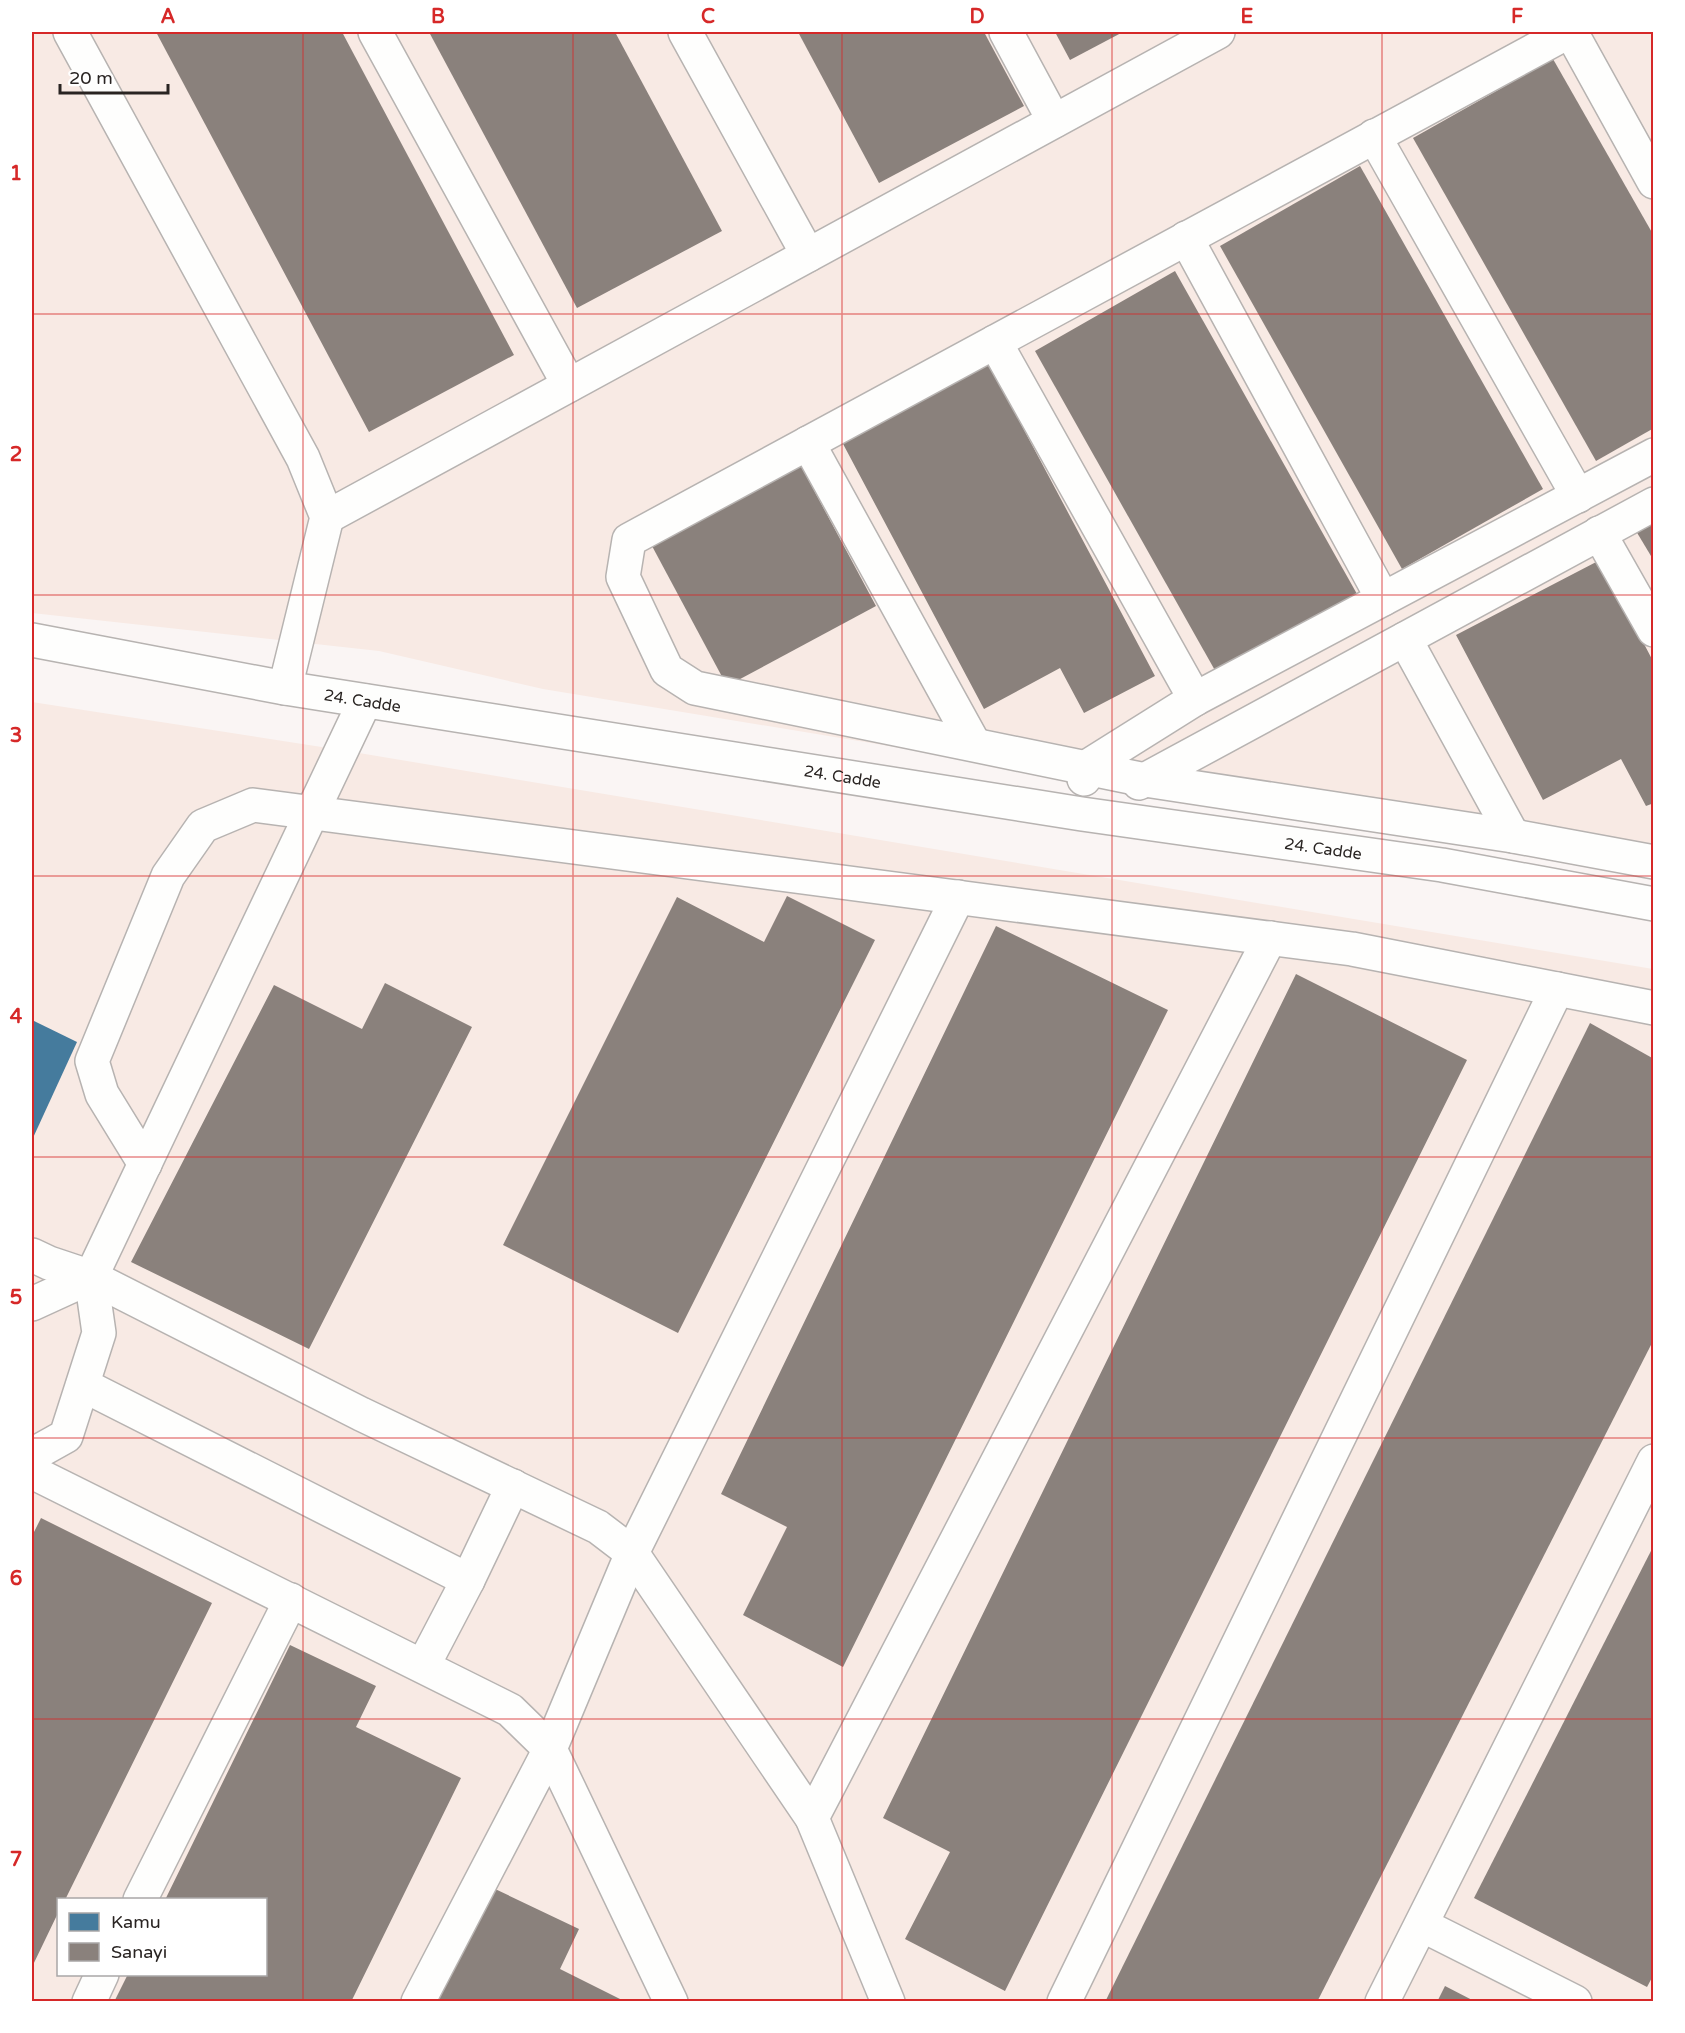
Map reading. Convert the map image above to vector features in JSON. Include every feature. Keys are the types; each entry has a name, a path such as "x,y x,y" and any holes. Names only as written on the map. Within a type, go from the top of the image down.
{"street":[{"path":"70,32 303,458 327,517 285,688"},
{"path":"375,32 569,385"},
{"path":"685,32 807,255"},
{"path":"1006,32 1054,121"},
{"path":"327,517 1218,32"},
{"path":"1653,182 1570,32 629,540 623,578 667,670 694,688 1145,780 1513,836 1653,862"},
{"path":"1374,136 1578,496"},
{"path":"1186,238 1383,599"},
{"path":"995,342 1195,699"},
{"path":"808,443 974,744"},
{"path":"1085,768 1195,699 1653,455"},
{"path":"1082,814 1653,504"},
{"path":"1599,533 1653,630"},
{"path":"1405,639 1513,836"},
{"name":"24. Cadde","path":"32,640 285,688 1082,814 1442,866 1653,904"},
{"path":"32,1455 66,1436 99,1333 91,1277 365,701"},
{"path":"1082,814 1085,768"},
{"path":"145,1164 102,1094 92,1061 168,876 202,826 253,805 1352,950 1653,1008"},
{"path":"418,2001 550,1749 633,1553 958,897"},
{"path":"812,1818 1270,939"},
{"path":"1064,2001 1557,989"},
{"path":"32,1255 91,1277 351,1408 598,1527 633,1553 812,1818 888,2001"},
{"path":"32,1304 91,1277"},
{"path":"83,1385 468,1580"},
{"path":"1382,2001 1653,1461"},
{"path":"32,1472 510,1710 550,1749 671,2001"},
{"path":"423,1666 513,1486"},
{"path":"141,1898 291,1600"},
{"path":"1422,1924 1575,2001"},
{"path":"89,2001 101,1976"}],"shaded area":[{"path":"32,32 1653,32 1653,872 543,689 379,651 32,613"},
{"path":"32,702 341,750 1653,969 1653,2001 32,2001"}],"building: Kamu":[{"path":"32,1020 77,1042 32,1140"}],"building: Sanayi":[{"path":"156,32 342,32 514,355 369,432"},
{"path":"429,32 615,32 722,231 577,308"},
{"path":"798,32 984,32 1024,106 879,183"},
{"path":"1055,32 1123,32 1070,60"},
{"path":"1553,59 1654,236 1654,428 1596,461 1413,138"},
{"path":"1360,166 1543,489 1402,569 1220,246"},
{"path":"1175,271 1357,594 1217,674 1035,351"},
{"path":"989,364 1155,676 1084,713 1060,668 984,709 842,442"},
{"path":"801,466 876,606 727,686 652,546"},
{"path":"1654,521 1654,561 1636,531"},
{"path":"1600,560 1654,663 1654,803 1646,806 1621,759 1543,800 1456,635"},
{"path":"787,896 875,940 678,1333 503,1245 677,897 764,942"},
{"path":"996,926 1168,1010 843,1667 743,1615 787,1527 721,1494"},
{"path":"1296,974 1467,1060 1005,1991 905,1939 950,1852 883,1818"},
{"path":"385,983 472,1027 309,1349 131,1262 274,985 362,1029"},
{"path":"1590,1023 1654,1059 1654,1339 1317,2002 1105,2002"},
{"path":"41,1518 212,1603 66,1898 57,1898 57,1915 32,1967 32,1536"},
{"path":"1654,1545 1654,1974 1647,1987 1474,1898"},
{"path":"290,1645 376,1686 356,1727 461,1778 351,2002 114,2002 127,1976 267,1976 267,1898 166,1898"},
{"path":"493,1888 579,1929 560,1969 626,2002 437,2002"},
{"path":"1445,1986 1476,2002 1437,2002"}]}
